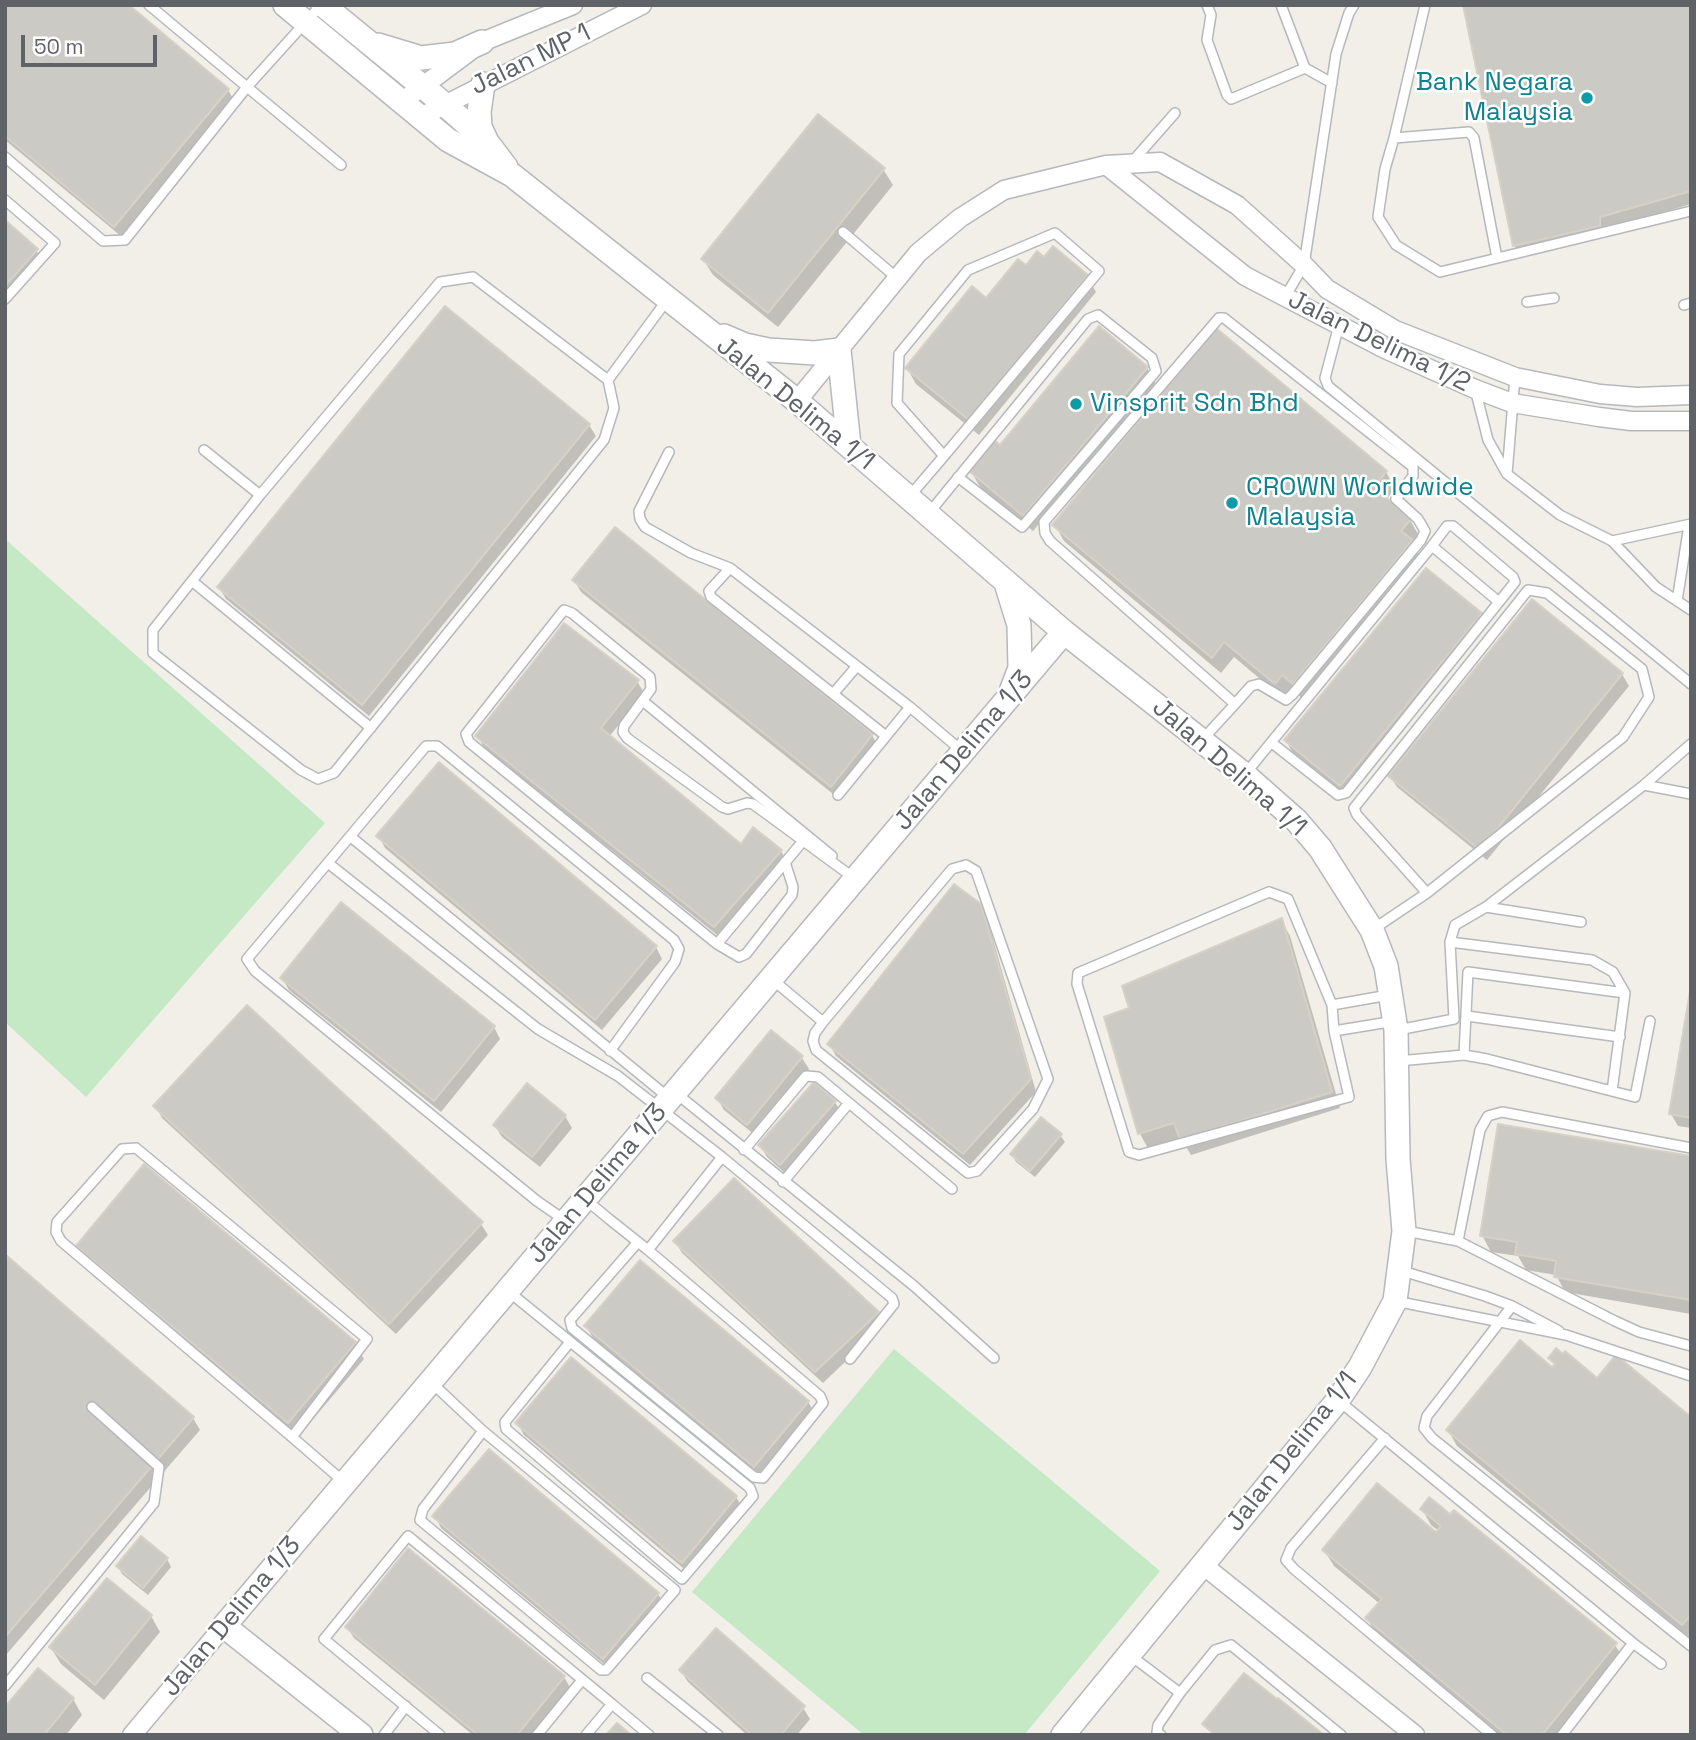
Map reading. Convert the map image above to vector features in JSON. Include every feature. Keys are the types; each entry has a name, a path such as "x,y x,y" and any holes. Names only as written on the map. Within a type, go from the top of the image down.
{"street":[{"name":"Jalan Delima 1/1","path":"285,5 316,11 368,43 487,142 512,175"},
{"name":"Jalan MP 1","path":"403,102 482,42 573,5"},
{"name":"Jalan MP 1","path":"421,117 642,5"},
{"name":"Jalan Delima 1/1","path":"316,11 403,102 448,140 512,175 797,401 1064,632 1245,775 1296,820 1320,848 1372,930 1386,966 1396,1026 1398,1159 1404,1231 1395,1301 1360,1367 1338,1400 1067,1733"},
{"path":"368,43 421,58 455,54 482,42"},
{"path":"483,84 479,113 480,127 487,142"},
{"name":"Jalan Delima 1/2","path":"1125,171 1160,162 1237,205 1304,265 1326,289 1395,330 1514,377 1600,394 1637,397 1691,395"},
{"name":"Jalan Delima 1/2","path":"797,401 897,278 929,244 960,218 1004,190 1105,165 1125,171 1245,276 1385,349 1475,389 1512,403 1631,421 1691,421"},
{"path":"699,325 745,345 768,350 792,353 839,350 849,446"},
{"path":"1006,582 1018,625 1020,668 1009,698"},
{"name":"Jalan Delima 1/3","path":"132,1735 1064,632"},
{"path":"1203,1564 1415,1735"},
{"path":"224,1626 361,1735"}],"lane":[{"path":"149,5 341,165"},
{"path":"1207,5 1211,15 1208,40 1227,95 1231,99 1305,68"},
{"path":"1281,5 1305,68 1332,83"},
{"path":"1285,297 1304,265 1336,54 1354,5"},
{"path":"1425,5 1395,138 1385,169 1378,217 1396,245 1440,272 1691,211"},
{"path":"5,157 103,241 125,240 247,87 316,11"},
{"path":"1125,171 1175,113"},
{"path":"1395,138 1469,132 1474,138 1497,258"},
{"path":"5,200 55,243 5,299"},
{"path":"843,232 897,278"},
{"path":"908,498 944,456 1099,271 1055,233 968,270 900,354 897,403 944,456"},
{"path":"473,276 608,380 614,408 604,440 334,773 318,779 300,770 153,653 153,629 260,495 440,282 473,276"},
{"path":"1527,302 1555,298"},
{"path":"608,380 667,300"},
{"path":"927,514 1088,318 1098,315 1152,358 1156,371 1022,527 958,477"},
{"path":"1202,740 1235,704 1251,686 1259,684 1286,700 1292,695 1422,540 1425,531 1418,519 1396,499 1413,476 1413,467 1224,318 1219,318 1044,522 1045,533 1050,541 1235,704"},
{"path":"1339,325 1325,379 1328,386 1691,684"},
{"path":"1507,474 1514,377"},
{"path":"1475,389 1488,440 1507,474 1560,514 1612,541 1656,587 1691,610"},
{"path":"204,450 260,495"},
{"path":"669,452 639,511 645,527 679,546 730,568 910,707 963,752"},
{"path":"1612,541 1690,525 1678,601"},
{"path":"1245,775 1447,526 1453,526 1513,577 1515,582 1346,793 1338,795 1272,743"},
{"path":"1432,545 1499,602"},
{"path":"730,568 709,591 711,597 886,736"},
{"path":"192,581 371,728"},
{"path":"1372,930 1427,893 1623,737 1649,697 1642,669 1547,593 1528,590 1354,808 1427,893"},
{"path":"785,862 793,887 792,895 746,954 739,957 717,944 469,741 466,734 564,610 572,613 650,677 651,689 624,726 623,732 627,738 722,807 728,809 747,803 753,804 857,878"},
{"path":"833,694 857,666"},
{"path":"644,702 857,878"},
{"path":"838,796 910,707"},
{"path":"1334,1031 1454,1019 1451,942 1455,925 1486,907 1644,785 1691,744"},
{"path":"566,1222 255,971 247,958 426,746 437,746 674,940 679,949 675,962 610,1051"},
{"path":"1644,785 1691,794"},
{"path":"351,837 669,1100 744,1150 914,1286 994,1358"},
{"path":"717,944 803,841"},
{"path":"328,863 538,1030 618,1076 669,1100 722,1157 892,1298 894,1304 850,1359"},
{"path":"966,865 976,871 1048,1079 1033,1109 978,1171 968,1173 816,1050 813,1041 815,1033 823,1022 952,869 966,865"},
{"path":"1269,892 1288,899 1332,1004 1334,1031 1349,1097 1139,1155 1129,1152 1077,984 1078,973 1269,892"},
{"path":"1486,907 1581,922"},
{"path":"1451,942 1591,960 1613,972 1625,993 1612,1091"},
{"path":"1464,1055 1468,972 1625,993"},
{"path":"772,979 823,1022"},
{"path":"1332,1004 1391,994"},
{"path":"1467,1016 1620,1037"},
{"path":"1396,1061 1464,1055 1635,1097 1650,1021"},
{"path":"744,1150 806,1076 818,1077 952,1189"},
{"path":"782,1182 849,1102"},
{"path":"1458,1241 1480,1130 1488,1116 1502,1112 1691,1148"},
{"path":"292,1437 367,1339 136,1148 122,1149 57,1222 56,1232 61,1241 345,1483"},
{"path":"648,1250 722,1157"},
{"path":"585,1199 648,1250 820,1396 823,1403 763,1478 754,1477 572,1328 570,1320 638,1242"},
{"path":"1404,1231 1458,1241 1639,1332 1691,1346"},
{"path":"1399,1270 1512,1306 1566,1335"},
{"path":"508,1291 570,1342 752,1492 753,1496 682,1579 505,1425 570,1342"},
{"path":"1395,1301 1566,1335 1691,1376"},
{"path":"1512,1306 1427,1416 1424,1428 1443,1447 1691,1646"},
{"path":"431,1382 483,1431 675,1590 606,1670 601,1670 420,1520 423,1509 483,1431"},
{"path":"1338,1400 1661,1664"},
{"path":"5,1686 154,1503 159,1467 92,1408"},
{"path":"1385,1438 1291,1548 1286,1560 1492,1735"},
{"path":"440,1735 324,1639 408,1536 649,1735"},
{"path":"1562,1735 1633,1643"},
{"path":"1161,1735 1157,1732 1158,1724 1180,1693 1215,1650 1231,1645 1341,1735"},
{"path":"1129,1654 1180,1693"},
{"path":"647,1678 718,1735"},
{"path":"537,1735 582,1680"},
{"path":"586,1735 612,1704"},
{"path":"384,1735 406,1706"}],"green space":[{"path":"5,539 325,823 86,1097 5,1022"},
{"path":"894,1349 1160,1571 1024,1735 864,1735 692,1592"}],"building":[{"path":"5,5 129,5 229,89 114,227 5,136"},
{"name":"Bank Negara Malaysia","path":"1463,5 1691,5 1691,191 1600,217 1600,226 1513,246"},
{"path":"818,114 885,168 768,313 701,259"},
{"path":"5,220 38,249 5,286"},
{"path":"1053,246 1088,275 969,420 905,368 972,286 986,298 1018,259 1026,265 1037,251 1044,257"},
{"path":"445,306 590,424 362,705 217,587"},
{"name":"Vinsprit Sdn Bhd","path":"1099,326 1148,367 1023,516 968,470 994,440 1000,445"},
{"name":"CROWN Worldwide Malaysia","path":"1216,328 1387,471 1374,487 1411,519 1401,531 1413,540 1293,684 1282,675 1275,684 1224,642 1212,658 1052,525"},
{"path":"615,527 873,734 831,787 572,580"},
{"path":"1426,568 1482,613 1340,786 1284,740"},
{"path":"1532,599 1623,673 1480,850 1388,776"},
{"path":"564,623 639,680 601,728 741,844 753,827 782,850 714,927 475,736"},
{"path":"439,762 657,946 595,1020 376,836"},
{"path":"954,884 981,904 1031,1079 963,1154 827,1044"},
{"path":"341,902 495,1026 434,1101 280,978"},
{"path":"1282,918 1332,1092 1180,1140 1174,1123 1138,1134 1104,1017 1129,1008 1122,986"},
{"path":"1691,986 1691,1118 1669,1114"},
{"path":"247,1005 483,1222 389,1324 153,1106"},
{"path":"771,1030 803,1056 747,1125 715,1098"},
{"path":"814,1082 836,1101 780,1165 758,1145"},
{"path":"527,1083 566,1115 532,1157 493,1125"},
{"path":"1041,1117 1062,1134 1030,1171 1010,1154"},
{"path":"1498,1124 1691,1156 1691,1300 1554,1277 1556,1261 1515,1254 1517,1242 1480,1236"},
{"path":"144,1164 356,1342 288,1423 76,1246"},
{"path":"734,1178 879,1312 815,1372 673,1241"},
{"path":"7,1256 194,1417 5,1637 5,1259"},
{"path":"640,1260 809,1401 754,1467 584,1326"},
{"path":"1520,1340 1552,1367 1555,1364 1548,1358 1556,1348 1563,1354 1565,1351 1597,1378 1616,1355 1691,1417 1691,1615 1682,1625 1446,1430"},
{"path":"571,1357 737,1496 682,1563 515,1423"},
{"path":"489,1449 659,1593 603,1659 432,1516"},
{"path":"1377,1483 1436,1532 1441,1526 1420,1509 1429,1497 1450,1514 1454,1510 1617,1643 1542,1735 1507,1735 1365,1618 1382,1599 1322,1550"},
{"path":"141,1536 168,1558 143,1588 116,1566"},
{"path":"408,1548 565,1676 517,1735 478,1735 345,1627"},
{"path":"107,1578 152,1615 95,1685 49,1647"},
{"path":"716,1628 805,1706 781,1735 752,1735 679,1670"},
{"path":"38,1668 74,1698 44,1735 5,1735 5,1707"},
{"path":"1244,1673 1324,1735 1215,1735 1202,1724"},
{"path":"617,1723 631,1735 606,1735"}],"place":[{"name":"Bank Negara Malaysia","path":"1587,98"},
{"name":"Vinsprit Sdn Bhd","path":"1076,404"},
{"name":"CROWN Worldwide Malaysia","path":"1232,503"}]}
